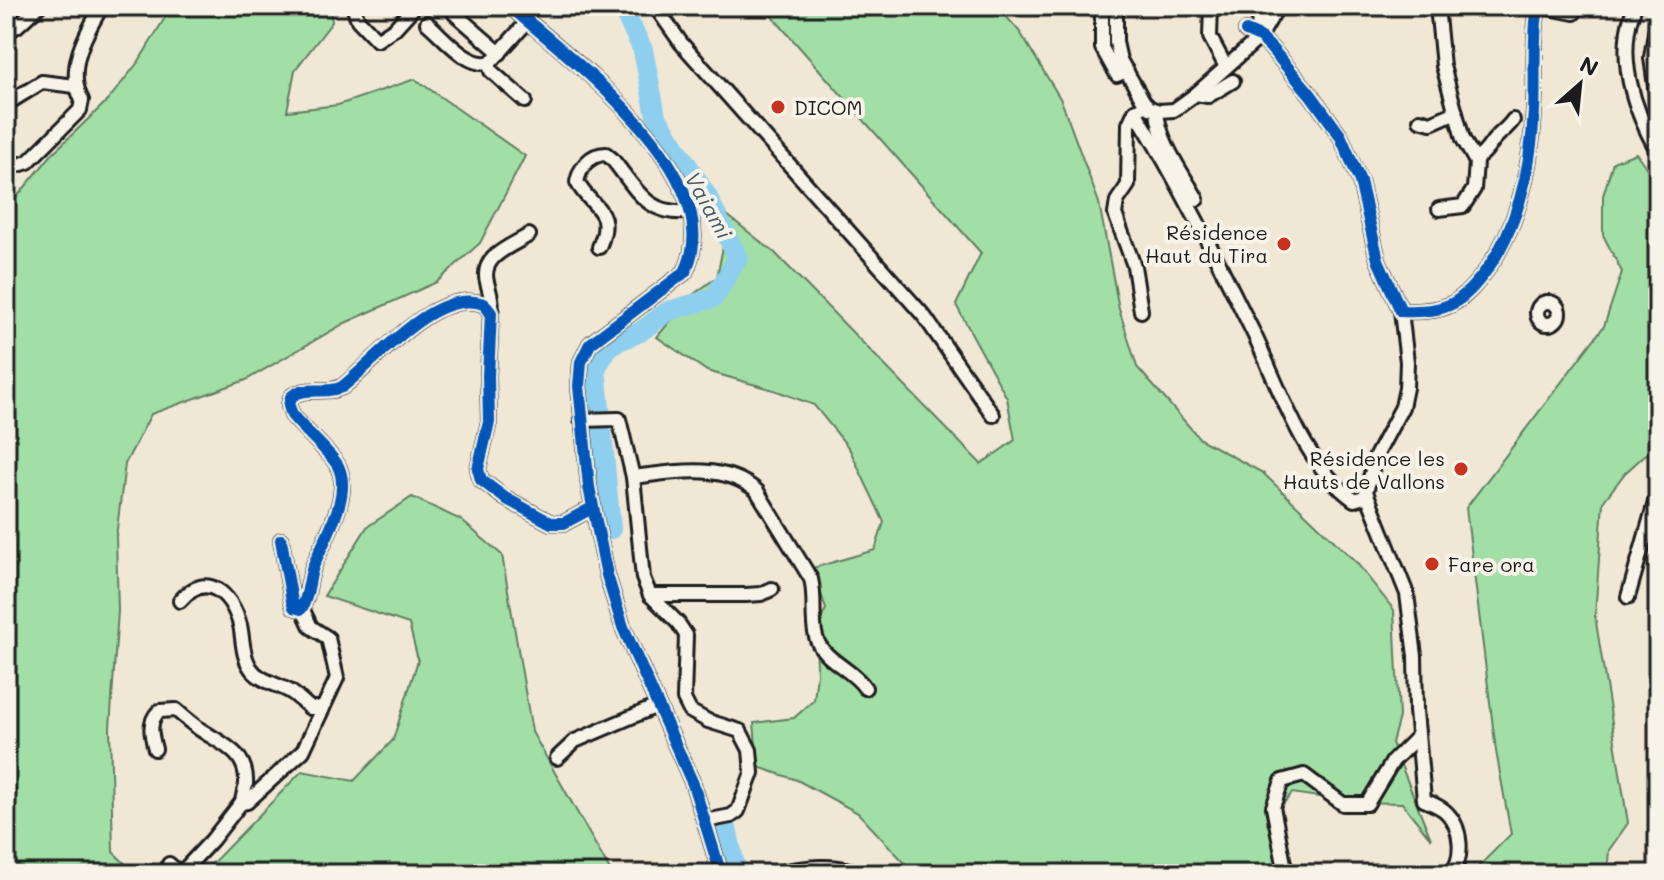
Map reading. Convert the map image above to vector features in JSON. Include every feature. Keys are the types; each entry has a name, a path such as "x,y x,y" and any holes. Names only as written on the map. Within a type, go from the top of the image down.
{"street":[{"path":"6,32 39,6"},
{"path":"6,169 28,162 80,110 82,100 75,86 81,48 102,6"},
{"path":"353,6 358,20 377,40 395,28 415,6"},
{"path":"510,6 600,85 641,126 677,175 689,212 693,241 685,272 596,339 584,353 579,374 586,420 592,508 615,604 693,784 721,874"},
{"path":"655,6 715,83 916,306 993,415"},
{"path":"1102,6 1102,48 1117,75 1127,71"},
{"path":"1116,6 1116,49 1202,233 1313,454 1340,491 1354,500 1367,496"},
{"path":"1211,6 1210,37 1226,67"},
{"path":"1141,311 1134,266 1115,214 1117,201 1128,185 1129,124 1146,109 1174,110 1196,94 1260,37 1278,6"},
{"path":"1437,6 1443,66 1463,139 1476,162 1474,189 1463,206 1439,209"},
{"path":"1401,311 1444,309 1470,291 1498,253 1515,219 1534,112 1538,6 1574,13"},
{"path":"1635,6 1627,46 1629,80 1642,121 1658,152"},
{"path":"1257,8 1260,37"},
{"path":"454,13 500,53"},
{"path":"1658,14 1651,58 1658,107"},
{"path":"489,64 528,21"},
{"path":"427,23 473,62 489,64"},
{"path":"1246,31 1260,37 1311,95 1340,135 1360,181 1378,260 1401,311 1407,362 1406,388 1402,407 1371,470 1367,496 1407,594 1415,656 1424,800 1448,813 1458,835 1461,852 1455,871"},
{"path":"489,64 491,71 525,101"},
{"path":"1196,94 1208,96 1233,81"},
{"path":"8,103 42,82 75,86"},
{"path":"1146,109 1158,124 1197,199"},
{"path":"1420,120 1431,123 1456,112"},
{"path":"1473,155 1479,157 1488,151 1494,138 1505,132 1513,120"},
{"path":"599,247 606,222 600,209 577,182 581,168 595,155 606,154 612,159 651,205 669,212 689,212"},
{"path":"529,235 488,262 484,271 493,301 488,376 489,422 478,469 481,480 505,498 551,523 564,523 592,508"},
{"path":"242,803 247,802 303,751 337,678 328,638 311,627 302,608 313,567 338,511 340,471 333,459 292,415 289,406 291,397 302,391 328,392 342,387 407,329 450,305 477,301 489,308 491,313"},
{"path":"586,420 619,419 633,477 643,578 650,595 686,635 683,688 687,705 695,715 740,731 750,750 752,773 738,811 731,816 705,821"},
{"path":"633,477 687,471 728,474 744,480 757,491 811,579 815,593 815,636 820,646 858,677 865,688"},
{"path":"1628,597 1658,492"},
{"path":"281,540 294,607 302,608"},
{"path":"180,601 198,586 207,585 217,590 234,610 250,667 257,674 292,692 310,708 323,708"},
{"path":"650,595 746,595 772,589"},
{"path":"557,758 575,741 657,706"},
{"path":"155,749 151,726 153,717 159,711 176,710 234,752 243,766 246,785 242,803 183,871 177,871 169,864"},
{"path":"1286,874 1273,807 1282,781 1304,775 1343,804 1367,804 1393,761 1418,736"},
{"path":"770,874 808,868 851,870 860,874"}],"green space":[{"path":"172,6 330,6 332,22 295,70 287,111 338,105 415,79 525,156 480,243 437,282 345,323 246,380 151,414 125,464 116,537 118,611 110,728 113,852 136,874 6,874 6,210 53,153 108,100 139,61"},
{"path":"763,6 997,6 1020,32 1061,100 1099,203 1119,309 1137,367 1200,439 1263,473 1356,562 1394,610 1399,717 1392,743 1431,839 1402,803 1352,802 1292,793 1267,824 1299,874 915,874 858,813 797,780 758,767 754,723 794,718 814,700 816,630 826,609 813,568 875,550 884,522 849,448 814,405 707,371 657,337 690,297 717,277 724,242 717,207 775,253 981,464 1015,440 1007,398 956,305 981,253"},
{"path":"1636,153 1658,184 1658,443 1625,473 1603,502 1595,616 1628,823 1609,850 1607,874 1474,874 1511,834 1496,751 1466,508 1604,326 1622,272 1603,235 1603,196 1613,162"},
{"path":"412,497 461,520 502,555 532,732 612,874 202,874 302,771 354,781 393,740 418,660 409,624 324,596 367,527"}],"waterway":[{"name":"Vaiami","path":"611,529 596,368 610,345 640,332 668,311 714,298 738,258 707,196 656,116 643,50 621,6"},
{"path":"725,820 737,874"}],"cycle path":[{"path":"510,6 570,57 638,123 666,160 686,198 693,235 685,272 590,344 581,362 579,386 589,487 607,575 623,627 693,784 721,874"},
{"path":"1246,31 1260,37 1271,48 1340,135 1360,181 1378,260 1401,311 1430,310 1451,304 1478,281 1499,251 1516,213 1527,173 1532,131 1538,6"},
{"path":"281,540 292,601 294,607 301,609 313,567 339,504 342,478 335,461 292,415 289,406 291,397 297,393 342,387 408,329 446,306 465,302 484,304 491,313 489,422 478,469 481,480 505,498 551,523 564,523 592,508"}],"place":[{"name":"DICOM","path":"778,107"},
{"name":"Résidence Haut du Tira","path":"1284,244"},
{"name":"Résidence les Hauts de Vallons","path":"1461,469"},
{"name":"Fare ora","path":"1432,564"}]}
